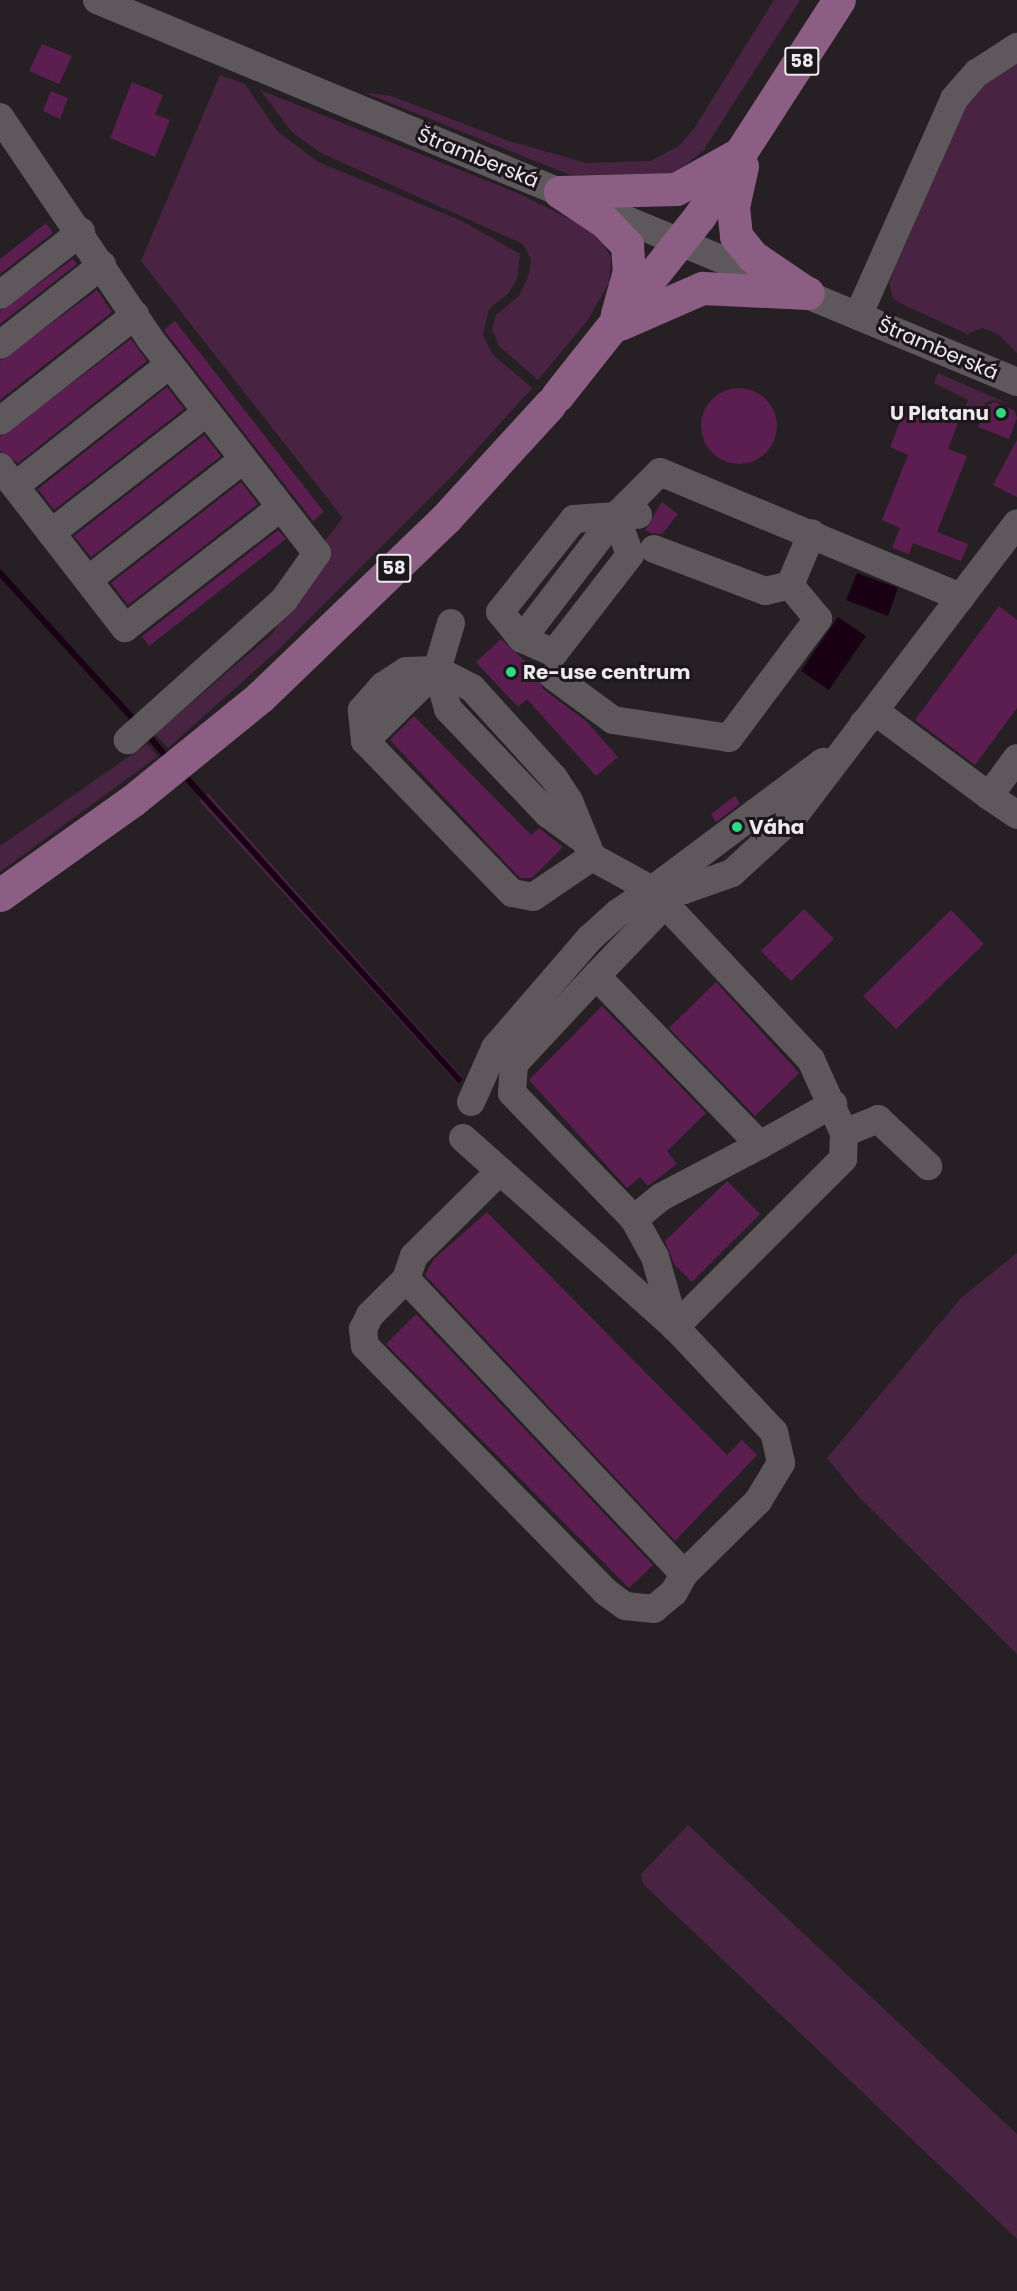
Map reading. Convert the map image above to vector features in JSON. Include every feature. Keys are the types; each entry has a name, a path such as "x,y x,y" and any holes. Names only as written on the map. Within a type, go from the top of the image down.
{"main road":[{"name":"58","path":"0,895 132,801 260,697 446,518 554,400 680,241 746,150 839,0"},
{"name":"58","path":"560,192 676,189 746,150"},
{"name":"58","path":"746,150 732,207 736,236 752,256 808,293"},
{"name":"58","path":"560,192 605,222 627,245 629,271 613,327"},
{"name":"58","path":"613,327 702,288 808,293"}],"street":[{"name":"Štramberská","path":"97,0 808,293 1017,382"},
{"name":"Štramberská","path":"858,316 954,99 977,73 1017,47"},
{"path":"0,117 170,364 317,553 284,600 128,740"},
{"path":"0,295 81,232"},
{"path":"0,345 102,265"},
{"path":"0,421 135,315"},
{"path":"170,364 7,476 125,628 281,507"},
{"path":"51,533 207,412"},
{"path":"88,580 244,459"},
{"path":"637,505 574,519 500,612 522,639 554,652 630,555 637,505 660,472 812,533 961,597"},
{"path":"471,1102 495,1048 590,938 658,897 818,768 876,712 961,597 1008,555 1017,522"},
{"path":"790,585 812,533"},
{"path":"654,549 765,591 790,585"},
{"path":"553,676 613,720 729,738 818,619 790,585"},
{"path":"452,623 437,670 365,741 512,893 533,897 586,847"},
{"path":"437,670 472,688 554,778 569,801 586,847 658,897 784,1026 811,1060 833,1104 844,1133 843,1159 675,1327"},
{"path":"876,712 1017,815"},
{"path":"989,796 1017,758"},
{"path":"658,897 596,976 513,1064 512,1093 634,1219 655,1257 675,1327"},
{"path":"596,976 760,1145"},
{"path":"634,1219 661,1197 833,1104"},
{"path":"844,1133 878,1119 928,1166"},
{"path":"463,1138 675,1327 774,1432 781,1463 758,1500 684,1574 674,1592 654,1609 625,1606 364,1346 363,1329 370,1315 405,1279 414,1256 500,1171"},
{"path":"405,1279 684,1574"}],"shaded area":[{"path":"774,0 800,0 703,151 674,174 570,175 363,92 391,96 509,141 587,163 651,161 680,145 695,127"},
{"path":"1017,57 1017,353 998,334 982,328 967,334 900,303 893,298 889,282 967,104 978,86"},
{"path":"220,75 245,84 277,131 318,162 462,221 520,254 517,279 508,294 489,309 483,335 492,354 532,388 456,472 278,650 168,748 155,734 273,633 321,545 343,518 141,261"},
{"path":"260,90 520,194 588,228 604,244 611,258 609,283 587,321 538,380 499,346 492,330 496,315 519,296 529,274 531,259 523,244 321,153 292,132"},
{"path":"938,373 1011,405 993,400 985,403 980,421 958,423 968,400 934,383"},
{"path":"857,573 898,588 888,616 846,600"},
{"path":"838,617 866,636 829,690 801,671"},
{"path":"147,744 158,756 0,872 0,846"},
{"path":"208,793 462,1077 457,1083 199,801"},
{"path":"1017,1253 1017,1654 857,1495 827,1458 961,1298"},
{"path":"688,1825 1017,2134 1017,2239 643,1884 641,1874"}],"building":[{"path":"42,44 72,56 59,84 29,71"},
{"path":"132,82 163,95 155,114 170,120 155,157 110,138"},
{"path":"51,91 68,98 60,119 43,111"},
{"path":"46,223 53,233 0,274 0,259"},
{"path":"73,259 77,264 0,324 0,311"},
{"path":"97,290 112,312 0,400 0,361"},
{"path":"175,321 324,512 313,521 164,330"},
{"path":"131,339 147,361 18,463 0,451 0,437"},
{"path":"167,387 184,409 54,510 38,489"},
{"path":"732,388 746,388 760,394 771,405 777,419 774,441 766,453 746,464 732,464 718,458 707,447 701,433 701,419 707,405 718,394"},
{"path":"908,402 958,423 948,449 967,456 937,532 968,544 961,561 913,543 909,554 892,548 900,528 882,520 908,455 890,447"},
{"path":"995,402 1014,410 1017,418 1009,439 978,427 986,406"},
{"path":"204,435 221,456 91,557 74,536"},
{"path":"1017,440 1017,497 993,485"},
{"path":"241,482 258,504 128,605 111,583"},
{"path":"662,502 678,514 662,534 650,533 645,530"},
{"path":"278,530 286,539 149,646 142,636"},
{"path":"999,606 1017,620 1017,708 975,765 915,720"},
{"path":"501,639 537,672 543,689 586,721 618,757 596,776 527,699 518,707 476,662"},
{"path":"414,716 531,835 539,828 563,847 532,878 520,878 390,740"},
{"path":"735,796 740,804 716,822 711,814"},
{"path":"804,909 834,939 791,981 761,951"},
{"path":"951,910 984,944 896,1029 863,996"},
{"path":"716,982 799,1073 755,1116 669,1028"},
{"path":"602,1006 706,1113 667,1151 677,1164 648,1186 640,1177 627,1188 529,1080"},
{"path":"727,1181 760,1214 692,1282 674,1264 665,1241"},
{"path":"487,1212 727,1455 742,1440 757,1455 675,1541 425,1275 434,1259"},
{"path":"416,1314 653,1565 629,1588 386,1344"}],"waterway":[{"path":"0,573 137,723"},
{"path":"146,733 169,759"},
{"path":"182,773 459,1080"}],"place":[{"name":"U Platanu","path":"1001,413"},
{"name":"Re-use centrum","path":"511,672"},
{"name":"Váha","path":"737,827"}]}
